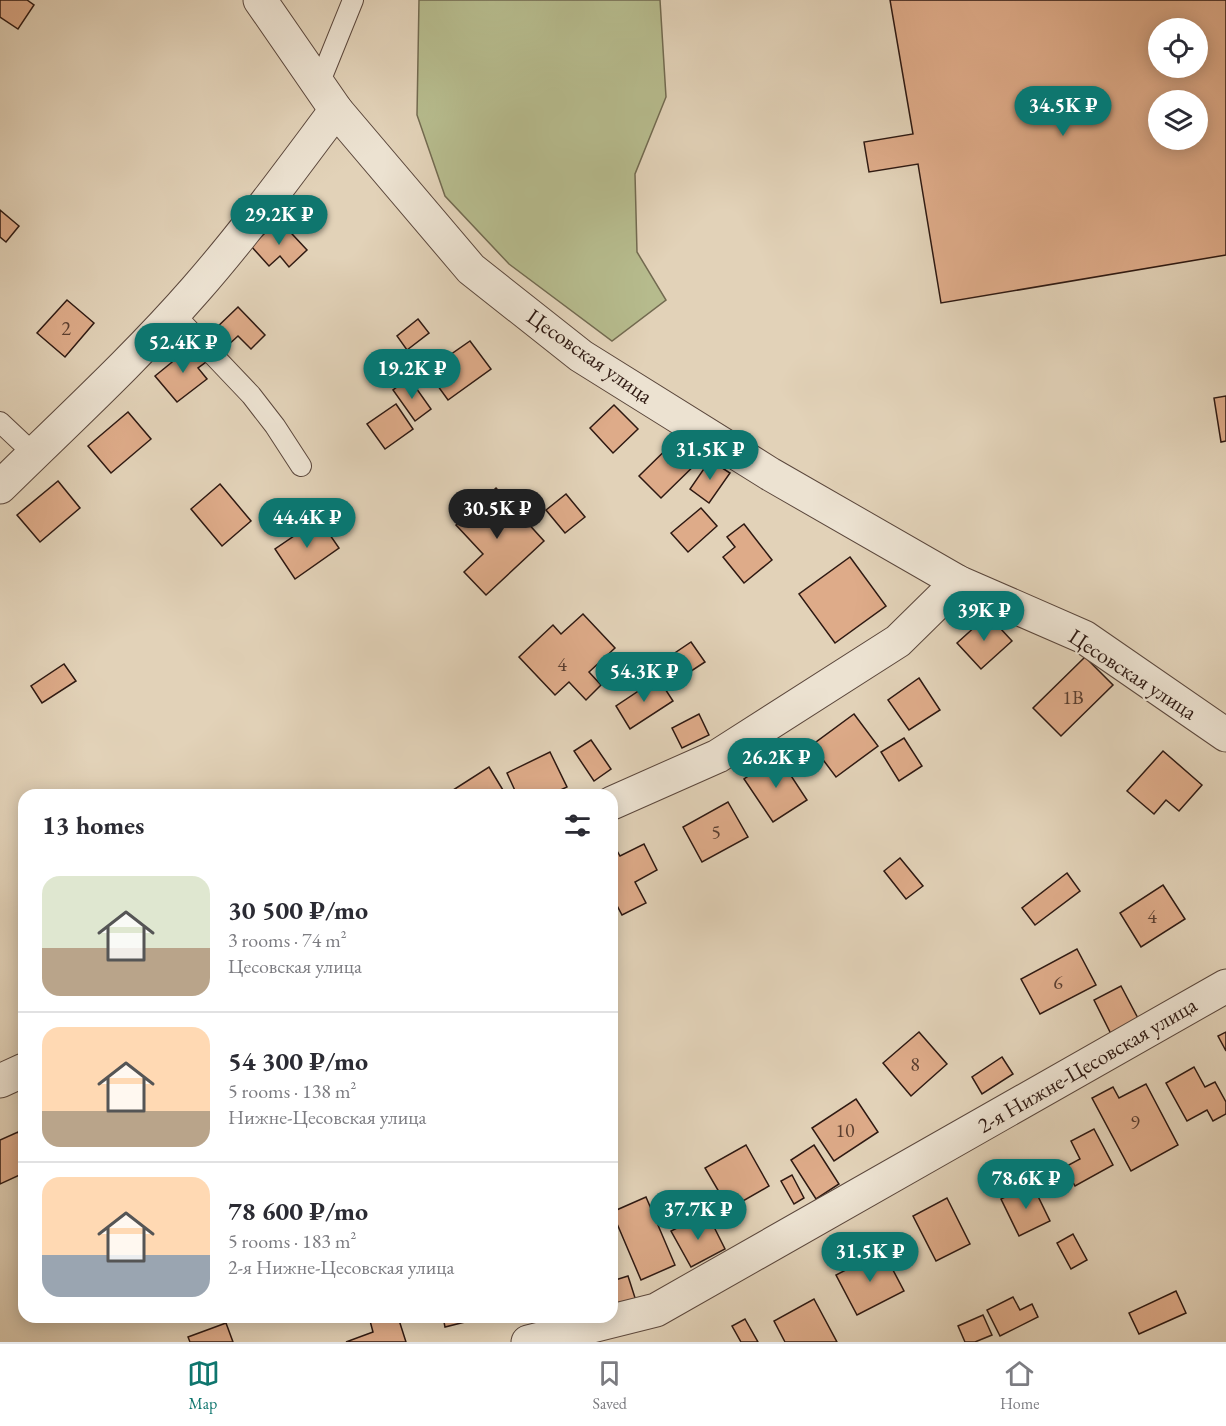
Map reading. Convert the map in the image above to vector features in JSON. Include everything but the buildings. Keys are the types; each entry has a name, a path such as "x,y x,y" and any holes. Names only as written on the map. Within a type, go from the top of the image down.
{"street":[{"name":"Цесовская улица","path":"260,0 328,97 471,269 582,356 770,474 958,582 1084,638 1226,735"},
{"path":"0,487 144,347 248,227 328,97"},
{"path":"618,800 718,756 858,667 898,641 958,582"},
{"name":"2-я Нижне-Цесовская улица","path":"618,1320 656,1310 1226,986"},
{"path":"0,1081 18,1073"},
{"name":"2-я Нижне-Цесовская улица","path":"528,1342 604,1323"}],"lane":[{"path":"328,97 352,0"},
{"path":"174,314 251,395 301,466"},
{"path":"0,422 34,454"}],"green space":[{"path":"419,0 660,0 666,97 635,174 637,252 666,300 612,341 509,264 445,196 417,115"}]}
